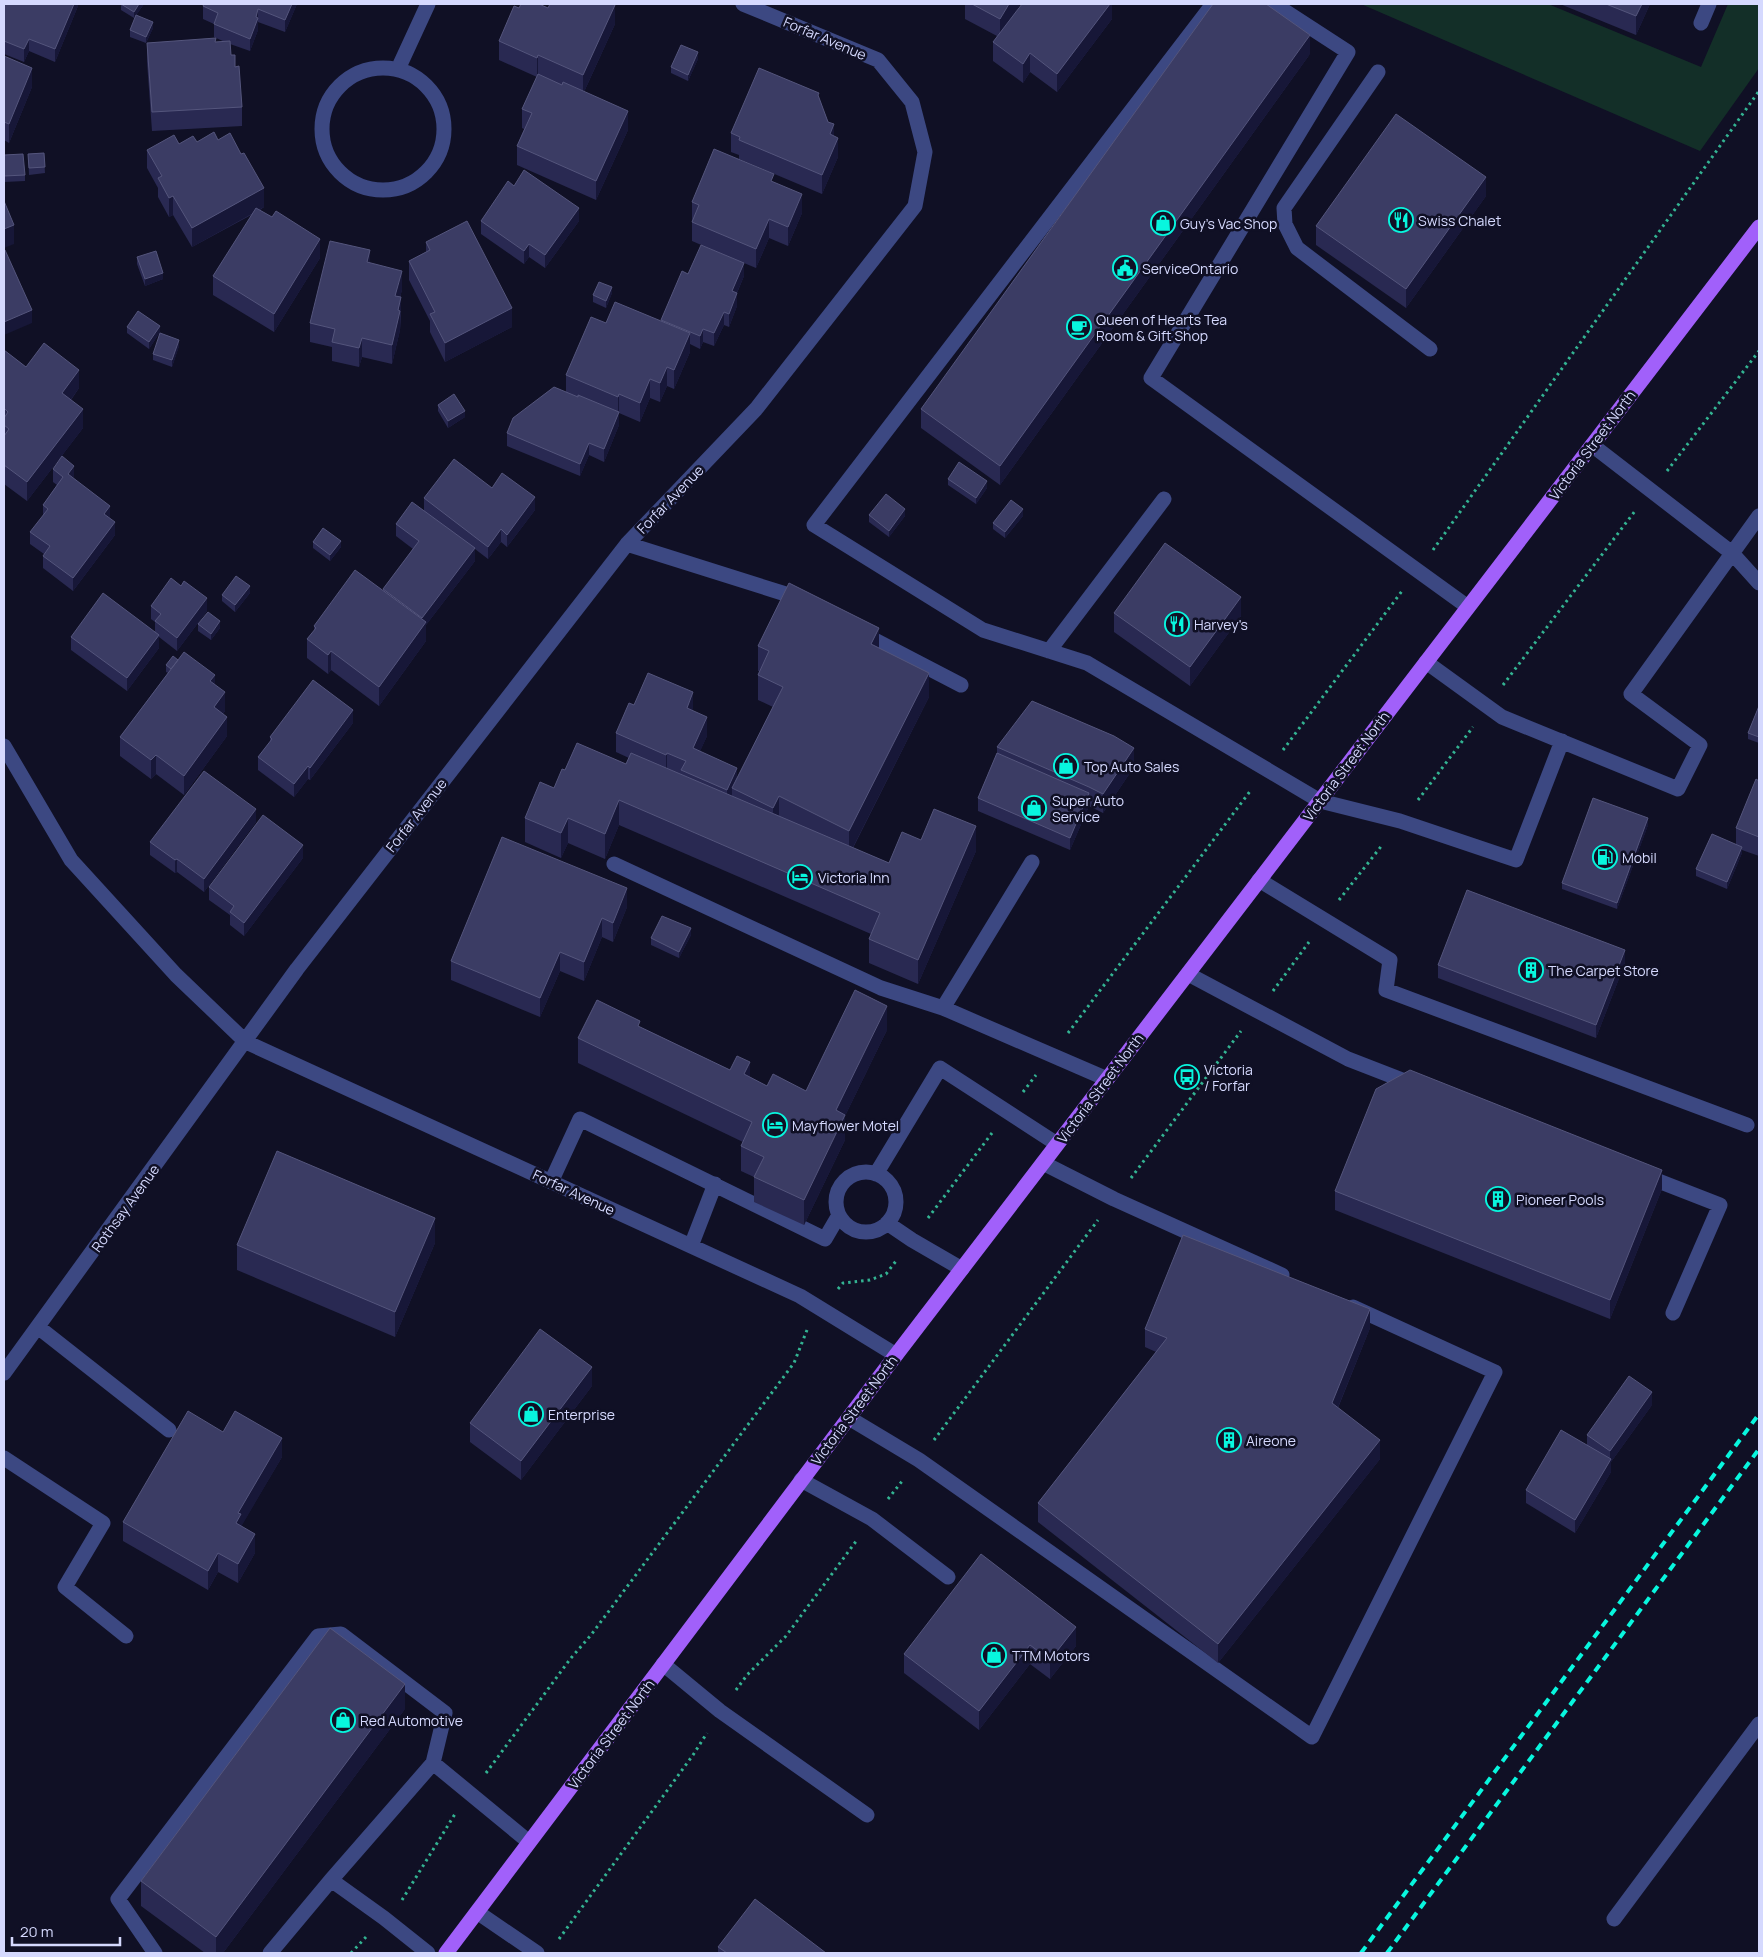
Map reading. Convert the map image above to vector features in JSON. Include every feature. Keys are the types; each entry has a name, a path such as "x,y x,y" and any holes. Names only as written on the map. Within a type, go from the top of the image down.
{"main road":[{"name":"Victoria Street North","path":"446,1953 848,1418 1759,227"}],"street":[{"path":"398,69 428,4"},
{"name":"Forfar Avenue","path":"246,1042 297,969 627,544 756,409 915,206 924,152 912,102 878,60 743,4"},
{"path":"1213,4 814,525 983,630 1087,663 1320,801 1400,821 1516,860 1562,741"},
{"path":"1274,4 1348,52 1151,378 1468,607"},
{"path":"1701,23 1709,4"},
{"path":"376,68 398,69 410,73 428,86 440,104 444,115 445,137 438,157 423,176 405,187 390,190 368,189 353,183 336,169 325,148 321,127 323,116 331,96 346,80 355,74 376,68"},
{"path":"1378,72 1284,208 1285,224 1297,248 1430,349"},
{"path":"1592,445 1732,553 1759,583"},
{"path":"1049,651 1164,499"},
{"path":"1426,662 1502,717 1678,789 1700,745 1631,694 1759,516"},
{"path":"627,544 792,596 818,610"},
{"path":"851,627 961,685"},
{"name":"Forfar Avenue","path":"4,746 71,860 176,975 246,1042 800,1296 896,1355"},
{"path":"944,1008 1032,862"},
{"path":"614,864 881,988 944,1008 1107,1079"},
{"path":"1259,880 1390,960 1386,990 1747,1125"},
{"path":"1188,974 1348,1059 1432,1092"},
{"name":"Rothsay Avenue","path":"4,1373 246,1042"},
{"path":"876,1174 940,1068 1058,1144"},
{"path":"552,1182 580,1119 825,1239 839,1215"},
{"path":"1043,1163 1114,1199 1296,1281"},
{"path":"1627,1168 1720,1205 1673,1313"},
{"path":"866,1172 876,1174 884,1178 891,1186 895,1195 893,1215 880,1228 861,1231 852,1228 844,1223 836,1205 840,1186 855,1174 866,1172"},
{"path":"691,1246 715,1184"},
{"path":"887,1222 912,1240 962,1269"},
{"path":"848,1418 919,1460 1312,1737 1495,1372 1341,1302"},
{"path":"38,1327 169,1430"},
{"path":"4,1458 103,1523 65,1588 126,1636"},
{"path":"801,1480 872,1519 948,1577"},
{"path":"155,1953 118,1898 318,1636 341,1634 446,1713 433,1763 270,1953"},
{"path":"663,1664 720,1711 867,1815"},
{"path":"1614,1920 1759,1724"},
{"path":"433,1763 529,1842"},
{"path":"331,1880 384,1918 428,1953"},
{"path":"477,1912 538,1953"}],"path":[{"path":"1443,536 1759,90"},
{"path":"554,1946 693,1755 720,1711 747,1675 786,1636 872,1519 919,1460 1114,1199 1146,1160 1257,1012 1350,884 1759,351"},
{"path":"842,1283 870,1280 886,1274 1388,610"},
{"path":"351,1953 405,1896 458,1810 472,1794 571,1658 591,1635 794,1363 805,1332"}],"green space":[{"path":"1361,4 1548,4 1701,67 1728,4 1759,4 1759,68 1700,151"}],"building":[{"path":"4,4 74,4 55,49 29,39 24,49 4,41"},
{"path":"121,4 139,4 134,12"},
{"path":"204,4 292,4 285,20 258,9 256,17 258,18 250,39 214,24 218,13 203,6"},
{"path":"521,4 539,4 548,8 550,4 615,5 583,75 538,55 537,58 499,41 514,6 519,8"},
{"path":"972,4 1009,4 1000,19"},
{"path":"1022,4 1110,4 1057,74 1030,53 1023,64 993,42"},
{"path":"1213,4 1266,4 1310,35 1000,466 921,409"},
{"path":"1606,4 1642,4 1636,16"},
{"path":"136,15 153,22 146,37 130,30"},
{"path":"216,38 215,42 230,41 231,55 235,55 235,67 239,66 242,107 152,112 147,43"},
{"path":"681,45 698,52 688,75 671,67"},
{"path":"4,56 32,68 9,124 4,122"},
{"path":"759,68 819,93 818,95 828,122 834,124 830,134 838,138 822,175 739,140 740,137 731,133"},
{"path":"538,74 562,85 563,82 628,111 596,181 517,146 532,113 522,109"},
{"name":"Swiss Chalet","path":"1396,114 1486,177 1406,289 1316,226"},
{"path":"214,132 218,140 230,133 241,154 244,153 264,188 192,228 173,196 169,198 158,178 162,176 147,150 174,135 179,144 193,136 197,142"},
{"path":"714,149 774,174 771,181 802,194 788,227 769,219 756,249 692,222 699,205 692,202"},
{"path":"44,153 45,167 29,168 28,154"},
{"path":"23,154 25,175 4,176 4,155"},
{"path":"524,170 579,208 545,255 529,244 524,251 481,221 508,181 514,186"},
{"path":"4,201 14,225 4,229"},
{"path":"256,208 272,217 276,211 320,239 274,314 213,276"},
{"path":"467,221 512,308 445,343 430,314 435,312 409,261 430,250 426,242"},
{"path":"330,241 370,250 367,262 402,271 395,296 401,297 398,310 400,311 392,345 362,338 359,348 332,342 335,329 310,323"},
{"path":"701,245 744,263 732,291 737,293 729,314 724,312 714,333 703,329 700,336 661,320 682,271 688,274"},
{"path":"4,250 32,310 4,322"},
{"path":"156,251 163,273 145,279 137,257"},
{"path":"599,282 612,287 606,301 593,295"},
{"path":"615,302 690,333 674,370 667,367 660,383 650,379 640,403 619,394 618,397 566,375 591,317 606,323"},
{"path":"138,311 160,326 149,342 127,327"},
{"path":"160,333 179,340 172,360 153,354"},
{"path":"44,343 79,370 62,393 83,409 27,482 4,465 4,436 9,429 4,425 4,418 8,412 4,408 4,350 26,367"},
{"path":"554,387 619,412 604,449 589,443 580,464 507,433 513,418"},
{"path":"454,394 465,411 448,421 438,405"},
{"path":"62,456 74,466 68,474 110,506 104,514 115,522 73,578 43,556 50,546 30,532 48,509 43,505 63,477 53,469"},
{"path":"454,459 492,488 502,473 535,497 507,535 501,529 488,547 424,498"},
{"path":"959,462 987,481 976,498 948,479"},
{"path":"886,494 905,509 889,531 869,515"},
{"path":"1011,500 1023,509 1005,532 993,523"},
{"path":"412,502 475,548 422,618 383,589 419,541 396,524"},
{"path":"323,528 341,541 330,555 313,542"},
{"name":"Harvey's","path":"1165,543 1241,597 1190,667 1114,613"},
{"path":"355,570 426,622 379,687 331,651 328,655 307,639 316,628 314,626"},
{"path":"236,576 250,586 235,605 222,595"},
{"path":"171,578 181,586 184,581 207,598 177,638 155,621 161,614 151,606"},
{"path":"789,583 879,628 871,644 929,673 849,831 779,796 773,808 732,788 783,687 758,675 769,651 758,646"},
{"path":"103,593 159,635 127,678 71,637"},
{"path":"208,612 220,621 211,634 198,624"},
{"path":"184,652 215,675 210,681 225,692 214,707 227,717 184,776 156,755 151,760 120,737"},
{"path":"173,656 178,660 171,669 166,665"},
{"path":"648,673 693,692 687,708 707,717 693,748 737,768 727,790 681,770 686,761 667,753 666,755 616,733 629,703 634,705"},
{"path":"313,680 353,710 310,768 308,766 294,784 258,757 272,739 270,737"},
{"name":"Top Auto Sales","path":"1032,701 1114,736 1134,748 1103,794 997,747"},
{"path":"1759,706 1759,737 1748,733"},
{"name":"Victoria Inn","path":"577,743 626,764 631,753 889,863 902,832 921,840 934,809 976,826 918,960 869,939 880,913 619,800 605,834 568,818 561,833 525,818 540,782 554,788 562,769 565,770"},
{"name":"Super Auto Service","path":"997,753 1089,793 1070,838 978,798"},
{"path":"204,771 256,809 204,879 150,842"},
{"path":"1756,779 1759,781 1759,837 1736,828"},
{"name":"Mobil","path":"1593,798 1648,818 1617,903 1562,883"},
{"path":"263,815 303,845 244,923 230,912 234,906 209,887"},
{"path":"1712,834 1742,847 1727,882 1696,869"},
{"path":"502,837 627,888 613,923 602,918 584,962 560,952 540,998 451,961"},
{"name":"The Carpet Store","path":"1467,890 1625,950 1596,1025 1438,965"},
{"path":"662,916 691,928 679,952 651,938"},
{"name":"Mayflower Motel","path":"855,990 887,1006 836,1110 845,1115 804,1200 754,1177 764,1157 741,1146 752,1122 578,1038 597,1000 640,1021 638,1026 730,1070 737,1056 750,1062 744,1074 767,1086 773,1074 806,1091"},
{"name":"Pioneer Pools","path":"1410,1070 1662,1170 1610,1300 1335,1191 1376,1089"},
{"path":"277,1151 435,1218 395,1312 237,1245"},
{"name":"Aireone","path":"1183,1235 1370,1309 1332,1403 1380,1440 1218,1644 1038,1503 1167,1338 1145,1329"},
{"name":"Enterprise","path":"540,1329 592,1367 521,1461 470,1423"},
{"path":"1629,1376 1652,1392 1610,1451 1587,1435"},
{"path":"188,1411 223,1432 235,1411 282,1438 238,1513 241,1514 236,1523 255,1534 238,1564 218,1553 208,1571 123,1522"},
{"path":"1561,1430 1611,1459 1575,1520 1526,1490"},
{"name":"TTM Motors","path":"981,1554 1076,1627 1050,1660 1030,1645 979,1711 904,1654"},
{"path":"330,1628 405,1684 216,1937 141,1881"},
{"path":"755,1899 826,1953 727,1953 718,1947"}],"railway":[{"path":"1361,1953 1759,1414"},
{"path":"1387,1953 1759,1449"}],"place":[{"name":"Swiss Chalet","path":"1401,220"},
{"name":"Guy's Vac Shop","path":"1163,223"},
{"name":"ServiceOntario","path":"1125,268"},
{"name":"Queen of Hearts Tea Room & Gift Shop","path":"1079,327"},
{"name":"Harvey's","path":"1177,624"},
{"name":"Top Auto Sales","path":"1066,766"},
{"name":"Super Auto Service","path":"1034,808"},
{"name":"Mobil","path":"1605,857"},
{"name":"Victoria Inn","path":"800,877"},
{"name":"The Carpet Store","path":"1531,970"},
{"name":"Victoria / Forfar","path":"1187,1077"},
{"name":"Mayflower Motel","path":"775,1125"},
{"name":"Pioneer Pools","path":"1498,1199"},
{"name":"Enterprise","path":"531,1414"},
{"name":"Aireone","path":"1229,1440"},
{"name":"TTM Motors","path":"994,1655"},
{"name":"Red Automotive","path":"343,1720"}]}
